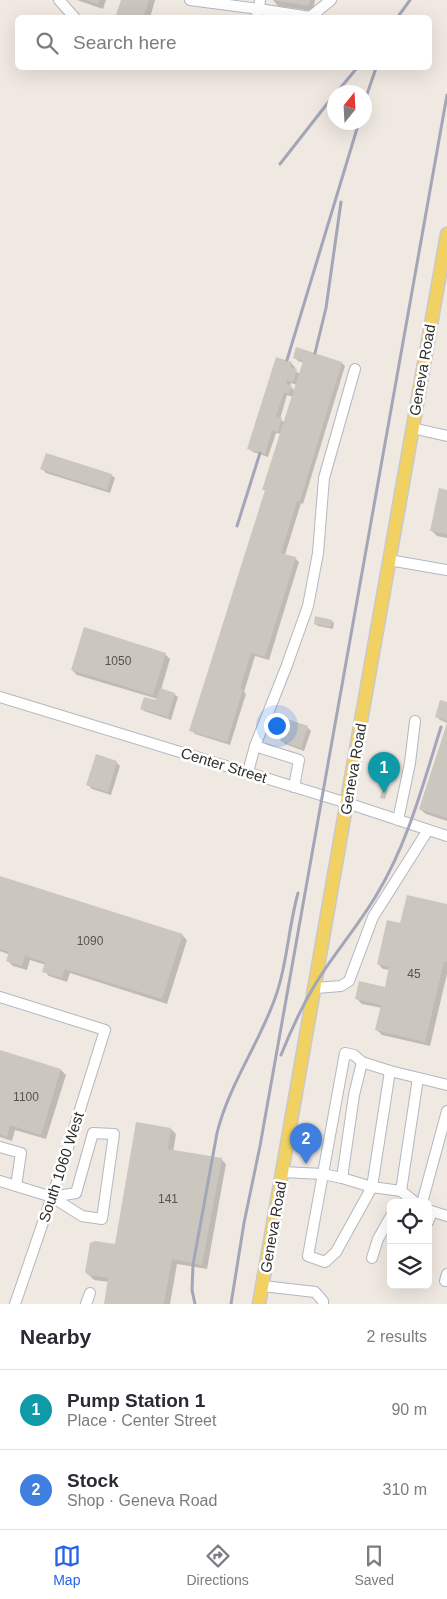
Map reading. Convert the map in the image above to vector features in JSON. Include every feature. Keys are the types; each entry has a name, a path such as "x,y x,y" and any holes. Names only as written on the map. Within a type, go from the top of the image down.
{"main road":[{"name":"Geneva Road","path":"259,1304 447,234"}],"street":[{"path":"59,0 72,15"},
{"path":"190,0 297,15"},
{"path":"312,15 330,0"},
{"path":"248,772 255,746 308,606 318,553 324,478 355,369"},
{"path":"412,428 447,436"},
{"path":"389,560 447,570"},
{"name":"Center Street","path":"0,697 248,772 447,836"},
{"path":"398,820 410,763 415,721"},
{"path":"255,746 299,760 294,787"},
{"path":"316,988 341,986 349,981 373,917 428,830"},
{"name":"South 1060 West","path":"0,997 105,1030 60,1173 15,1304"},
{"path":"390,1071 372,1187 336,1252 325,1262 308,1256 345,1053 354,1055 362,1062 390,1071 447,1085"},
{"path":"342,1178 354,1095 362,1062"},
{"path":"401,1191 418,1078"},
{"path":"423,1199 447,1111"},
{"path":"0,1180 52,1197 82,1216 102,1219 114,1134 93,1134 76,1193 52,1197"},
{"path":"0,1147 21,1153 16,1186"},
{"path":"283,1172 323,1174 342,1178 372,1187 401,1191 408,1199"},
{"path":"432,1214 446,1212"},
{"path":"372,1258 378,1239 387,1223"},
{"path":"262,1286 315,1292 323,1301 323,1304"},
{"path":"86,1304 90,1293"}],"building":[{"path":"86,0 99,0 98,4"},
{"path":"121,0 149,0 144,15 116,15"},
{"path":"273,0 310,0 309,6"},
{"path":"296,347 342,362 300,501 297,501 281,553 296,557 265,657 251,653 240,688 243,689 227,742 189,731 265,490 262,490 303,361 293,358"},
{"path":"276,357 292,362 290,367 297,369 293,382 287,380 286,384 292,386 289,394 284,392 276,416 282,418 278,432 272,430 265,454 247,449"},
{"path":"46,453 112,474 107,490 40,469"},
{"path":"439,488 447,490 447,534 430,531"},
{"path":"315,616 332,620 331,627 314,624"},
{"path":"84,627 166,653 153,695 71,670"},
{"path":"160,688 175,693 168,717 140,709 144,697 156,700"},
{"path":"440,700 447,702 447,721 435,717"},
{"path":"287,719 308,726 301,748 280,741"},
{"path":"447,723 447,818 419,809"},
{"path":"96,754 117,761 108,792 86,785"},
{"path":"383,788 388,789 385,799 380,798"},
{"path":"0,876 183,934 162,999 65,969 62,978 42,972 45,962 25,956 22,966 6,961 9,952 0,949"},
{"path":"407,895 447,904 447,962 444,962 425,1042 375,1030 381,1005 355,999 359,981 385,987 389,967 377,964 387,920 400,923"},
{"path":"0,1050 61,1069 41,1135 10,1125 7,1137 0,1134"},
{"path":"136,1122 171,1128 168,1149 222,1158 202,1265 172,1259 164,1304 104,1304 108,1278 88,1275 85,1272 90,1243 95,1241 115,1244"}],"railway":[{"path":"399,15 410,0"},
{"path":"343,85 355,70"},
{"path":"370,85 375,70"},
{"path":"231,1304 447,95"},
{"path":"280,164 327,104"},
{"path":"287,360 357,130"},
{"path":"315,353 326,308 341,202"},
{"path":"237,526 260,453"},
{"path":"281,1055 297,1018 316,983 355,928 388,875 414,813 441,727"},
{"path":"195,1304 192,1290 193,1265 217,1133 222,1115 236,1082 274,1001 282,975 298,893"}],"place":[{"name":"Pump Station 1","path":"384,793"},
{"name":"Stock","path":"306,1164"}]}
